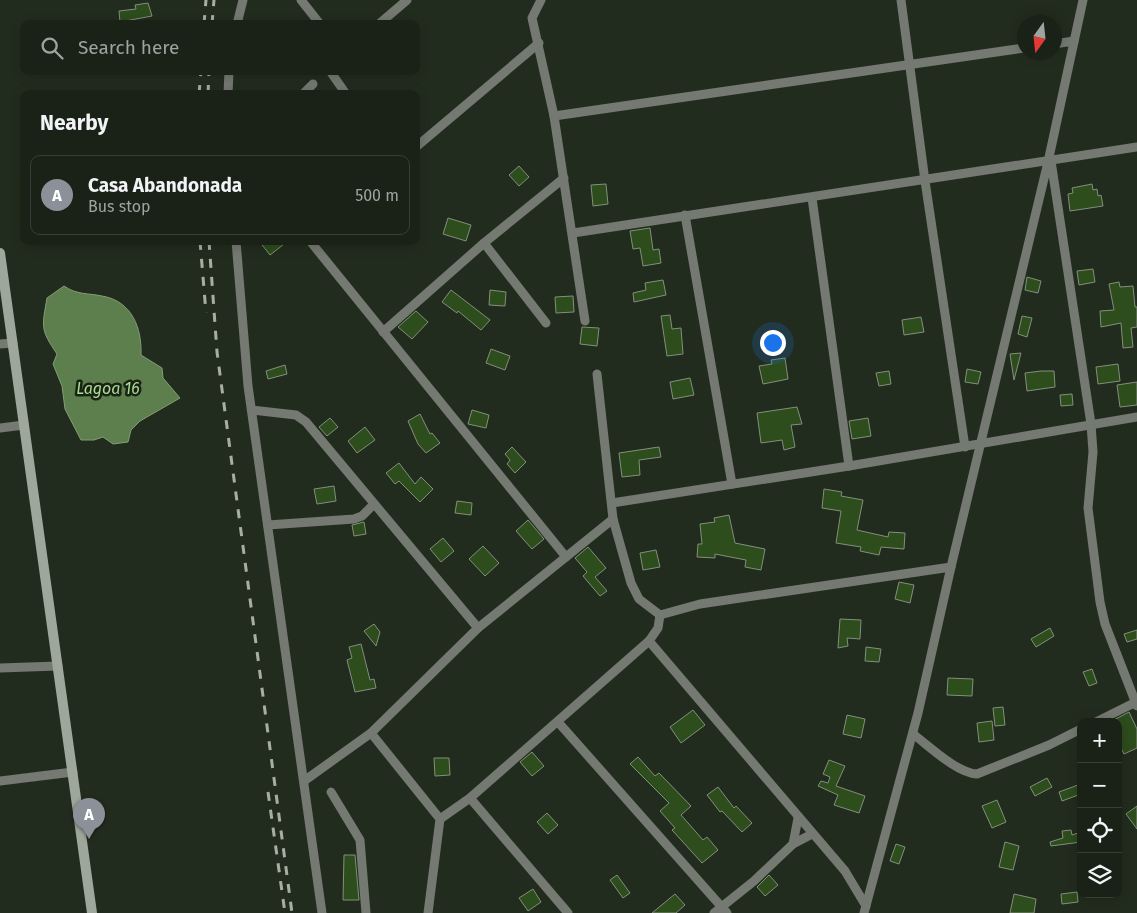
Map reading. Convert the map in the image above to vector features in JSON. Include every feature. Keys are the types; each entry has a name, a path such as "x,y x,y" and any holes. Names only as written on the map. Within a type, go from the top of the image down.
{"street":[{"path":"238,20 243,0"},
{"path":"301,0 317,20"},
{"path":"384,20 407,0"},
{"path":"541,0 532,18 554,116 585,321"},
{"path":"901,0 925,181 965,447"},
{"path":"865,909 913,734 946,586 1049,162 1083,0"},
{"path":"1062,43 1074,41"},
{"path":"420,144 539,43"},
{"path":"554,116 1017,49"},
{"path":"228,90 229,75"},
{"path":"333,75 343,90"},
{"path":"307,90 313,84"},
{"path":"573,233 925,181 1137,147"},
{"path":"1049,162 1091,424 1093,452 1088,508 1100,602 1105,624 1136,704 1105,718"},
{"path":"383,332 484,243 564,178"},
{"path":"812,198 849,466"},
{"path":"685,215 732,484"},
{"path":"484,243 546,323"},
{"path":"236,245 252,410 322,913"},
{"path":"313,245 566,557"},
{"path":"0,253 92,913"},
{"path":"0,344 13,343"},
{"path":"597,374 613,519 631,583 639,599 660,616"},
{"path":"252,410 296,416 306,422 478,628"},
{"path":"612,503 965,447 1137,417"},
{"path":"0,428 24,425"},
{"path":"268,525 354,519 362,516 374,504"},
{"path":"304,781 371,733 478,628 613,519"},
{"path":"660,616 700,604 951,567"},
{"path":"930,571 946,586"},
{"path":"440,819 470,798 649,641 658,628 660,616"},
{"path":"649,641 845,871 865,909"},
{"path":"0,668 58,666"},
{"path":"558,722 724,910"},
{"path":"913,734 959,768 970,774 978,774 1049,745 1077,731"},
{"path":"371,733 440,819 428,913"},
{"path":"0,781 73,772"},
{"path":"331,792 360,840 366,913"},
{"path":"470,798 568,913"},
{"path":"793,844 798,818"},
{"path":"714,913 724,910 793,844 812,834"}],"water":[{"name":"Lagoa 16","path":"64,286 78,292 112,299 128,310 140,335 141,355 162,368 163,378 180,398 140,421 131,430 128,442 113,444 103,437 94,440 81,440 65,409 62,386 53,364 57,354 45,333 43,322 47,298"}],"building":[{"path":"148,3 152,16 120,20 119,11 136,9 135,5"},
{"path":"519,166 529,177 519,186 509,175"},
{"path":"606,184 608,204 593,206 591,185"},
{"path":"1092,184 1093,190 1097,189 1098,196 1101,195 1103,206 1070,211 1068,194 1073,193 1072,188"},
{"path":"448,218 471,225 466,241 443,234"},
{"path":"650,228 653,250 659,249 661,263 643,266 640,248 633,249 630,231"},
{"path":"262,245 283,245 270,255"},
{"path":"1093,269 1095,282 1079,285 1077,271"},
{"path":"1027,277 1041,281 1038,293 1025,290"},
{"path":"663,280 666,295 634,302 633,293 646,290 645,283"},
{"path":"1119,282 1120,287 1133,286 1135,307 1137,307 1137,327 1131,328 1133,347 1123,348 1121,323 1101,327 1100,311 1114,310 1109,284"},
{"path":"451,290 490,320 481,330 458,311 457,313 442,302"},
{"path":"490,290 506,292 505,306 489,305"},
{"path":"573,296 574,312 556,313 555,297"},
{"path":"416,311 428,322 412,339 398,327"},
{"path":"670,315 672,329 681,328 683,354 667,356 661,316"},
{"path":"1022,316 1032,318 1027,337 1018,334"},
{"path":"921,317 924,332 904,335 902,320"},
{"path":"582,327 599,328 597,346 580,344"},
{"path":"491,349 510,356 505,370 486,363"},
{"path":"1021,353 1014,380 1010,354"},
{"path":"785,358 788,379 763,384 759,366 772,364 771,360"},
{"path":"1118,364 1120,381 1098,384 1096,367"},
{"path":"285,365 287,374 268,379 266,371"},
{"path":"967,369 981,372 978,384 965,382"},
{"path":"889,371 891,384 879,386 876,373"},
{"path":"1054,371 1055,387 1027,391 1025,373"},
{"path":"690,378 694,395 673,399 670,382"},
{"path":"1137,382 1137,405 1120,407 1117,385"},
{"path":"1072,394 1073,405 1061,406 1060,395"},
{"path":"797,407 802,424 791,425 795,447 784,450 782,440 761,443 757,413"},
{"path":"472,410 489,415 486,428 468,424"},
{"path":"420,414 430,434 432,433 440,443 426,453 418,444 408,421"},
{"path":"330,418 338,427 327,436 319,427"},
{"path":"868,418 871,436 852,439 849,421"},
{"path":"365,427 375,440 357,453 348,441"},
{"path":"512,447 526,462 515,473 507,464 510,460 505,454"},
{"path":"659,447 661,457 639,460 640,475 622,477 619,453"},
{"path":"399,463 415,484 421,477 433,489 420,502 399,481 395,484 386,473"},
{"path":"334,486 336,501 317,504 314,489"},
{"path":"824,489 842,492 841,496 863,500 857,530 888,537 889,532 905,533 904,549 881,547 879,555 860,551 861,547 836,543 841,511 822,508"},
{"path":"457,501 472,503 471,515 455,513"},
{"path":"729,515 735,543 765,549 761,570 745,567 746,560 715,554 715,558 697,557 698,544 702,544 700,524 715,522 714,518"},
{"path":"528,520 544,539 532,549 516,531"},
{"path":"364,522 366,534 354,536 352,525"},
{"path":"443,538 454,551 441,562 430,549"},
{"path":"483,546 499,563 485,576 469,559"},
{"path":"588,547 606,568 595,577 607,591 600,596 583,576 587,572 575,558"},
{"path":"656,550 660,567 643,570 640,553"},
{"path":"899,582 914,585 910,603 895,599"},
{"path":"840,619 861,620 860,639 847,638 848,646 838,648"},
{"path":"374,624 380,632 376,646 364,631"},
{"path":"1050,628 1054,636 1036,647 1031,639"},
{"path":"1137,630 1137,639 1127,642 1124,634"},
{"path":"361,644 370,680 374,679 376,688 355,692 347,660 352,658 349,647"},
{"path":"866,647 881,649 879,662 865,661"},
{"path":"1092,669 1097,683 1089,686 1083,672"},
{"path":"948,678 973,679 972,696 947,695"},
{"path":"1003,707 1005,725 995,726 993,708"},
{"path":"693,710 705,725 681,743 670,727"},
{"path":"1129,712 1137,729 1137,748 1124,754 1122,750 1122,718 1118,718"},
{"path":"847,715 865,719 861,738 843,734"},
{"path":"992,721 994,740 979,742 977,723"},
{"path":"532,752 544,766 532,776 520,762"},
{"path":"638,757 655,776 659,773 691,806 681,815 703,840 707,837 718,850 702,863 672,830 675,828 660,811 669,803 630,764"},
{"path":"434,758 449,758 450,775 435,776"},
{"path":"829,760 845,766 836,786 865,796 859,813 834,805 838,795 818,786 821,781 828,783 830,777 823,774"},
{"path":"1047,778 1052,787 1035,796 1030,787"},
{"path":"1077,785 1077,795 1062,801 1059,792"},
{"path":"718,787 734,808 736,806 752,823 742,832 722,811 720,812 707,795"},
{"path":"997,800 1006,822 992,828 982,806"},
{"path":"1137,806 1137,829 1126,814"},
{"path":"547,813 558,825 548,834 537,822"},
{"path":"1071,830 1072,835 1077,833 1077,843 1051,846 1050,842 1063,838 1062,831"},
{"path":"1005,842 1019,846 1013,870 999,867"},
{"path":"896,844 905,847 899,864 890,861"},
{"path":"344,855 355,855 359,900 343,900"},
{"path":"617,875 630,893 623,898 610,880"},
{"path":"769,875 778,885 765,896 757,887"},
{"path":"533,889 541,902 528,911 519,898"},
{"path":"1077,892 1078,902 1062,904 1061,894"},
{"path":"675,894 685,905 676,913 652,913"},
{"path":"1014,894 1036,899 1034,913 1010,913"}],"railway":[{"path":"204,20 206,0"},
{"path":"212,20 214,0"},
{"path":"199,90 201,75"},
{"path":"208,90 209,75"},
{"path":"200,245 206,313"},
{"path":"209,245 217,352 292,913"},
{"path":"268,792 285,913"}],"place":[{"name":"Casa Abandonada","path":"89,839"}]}
